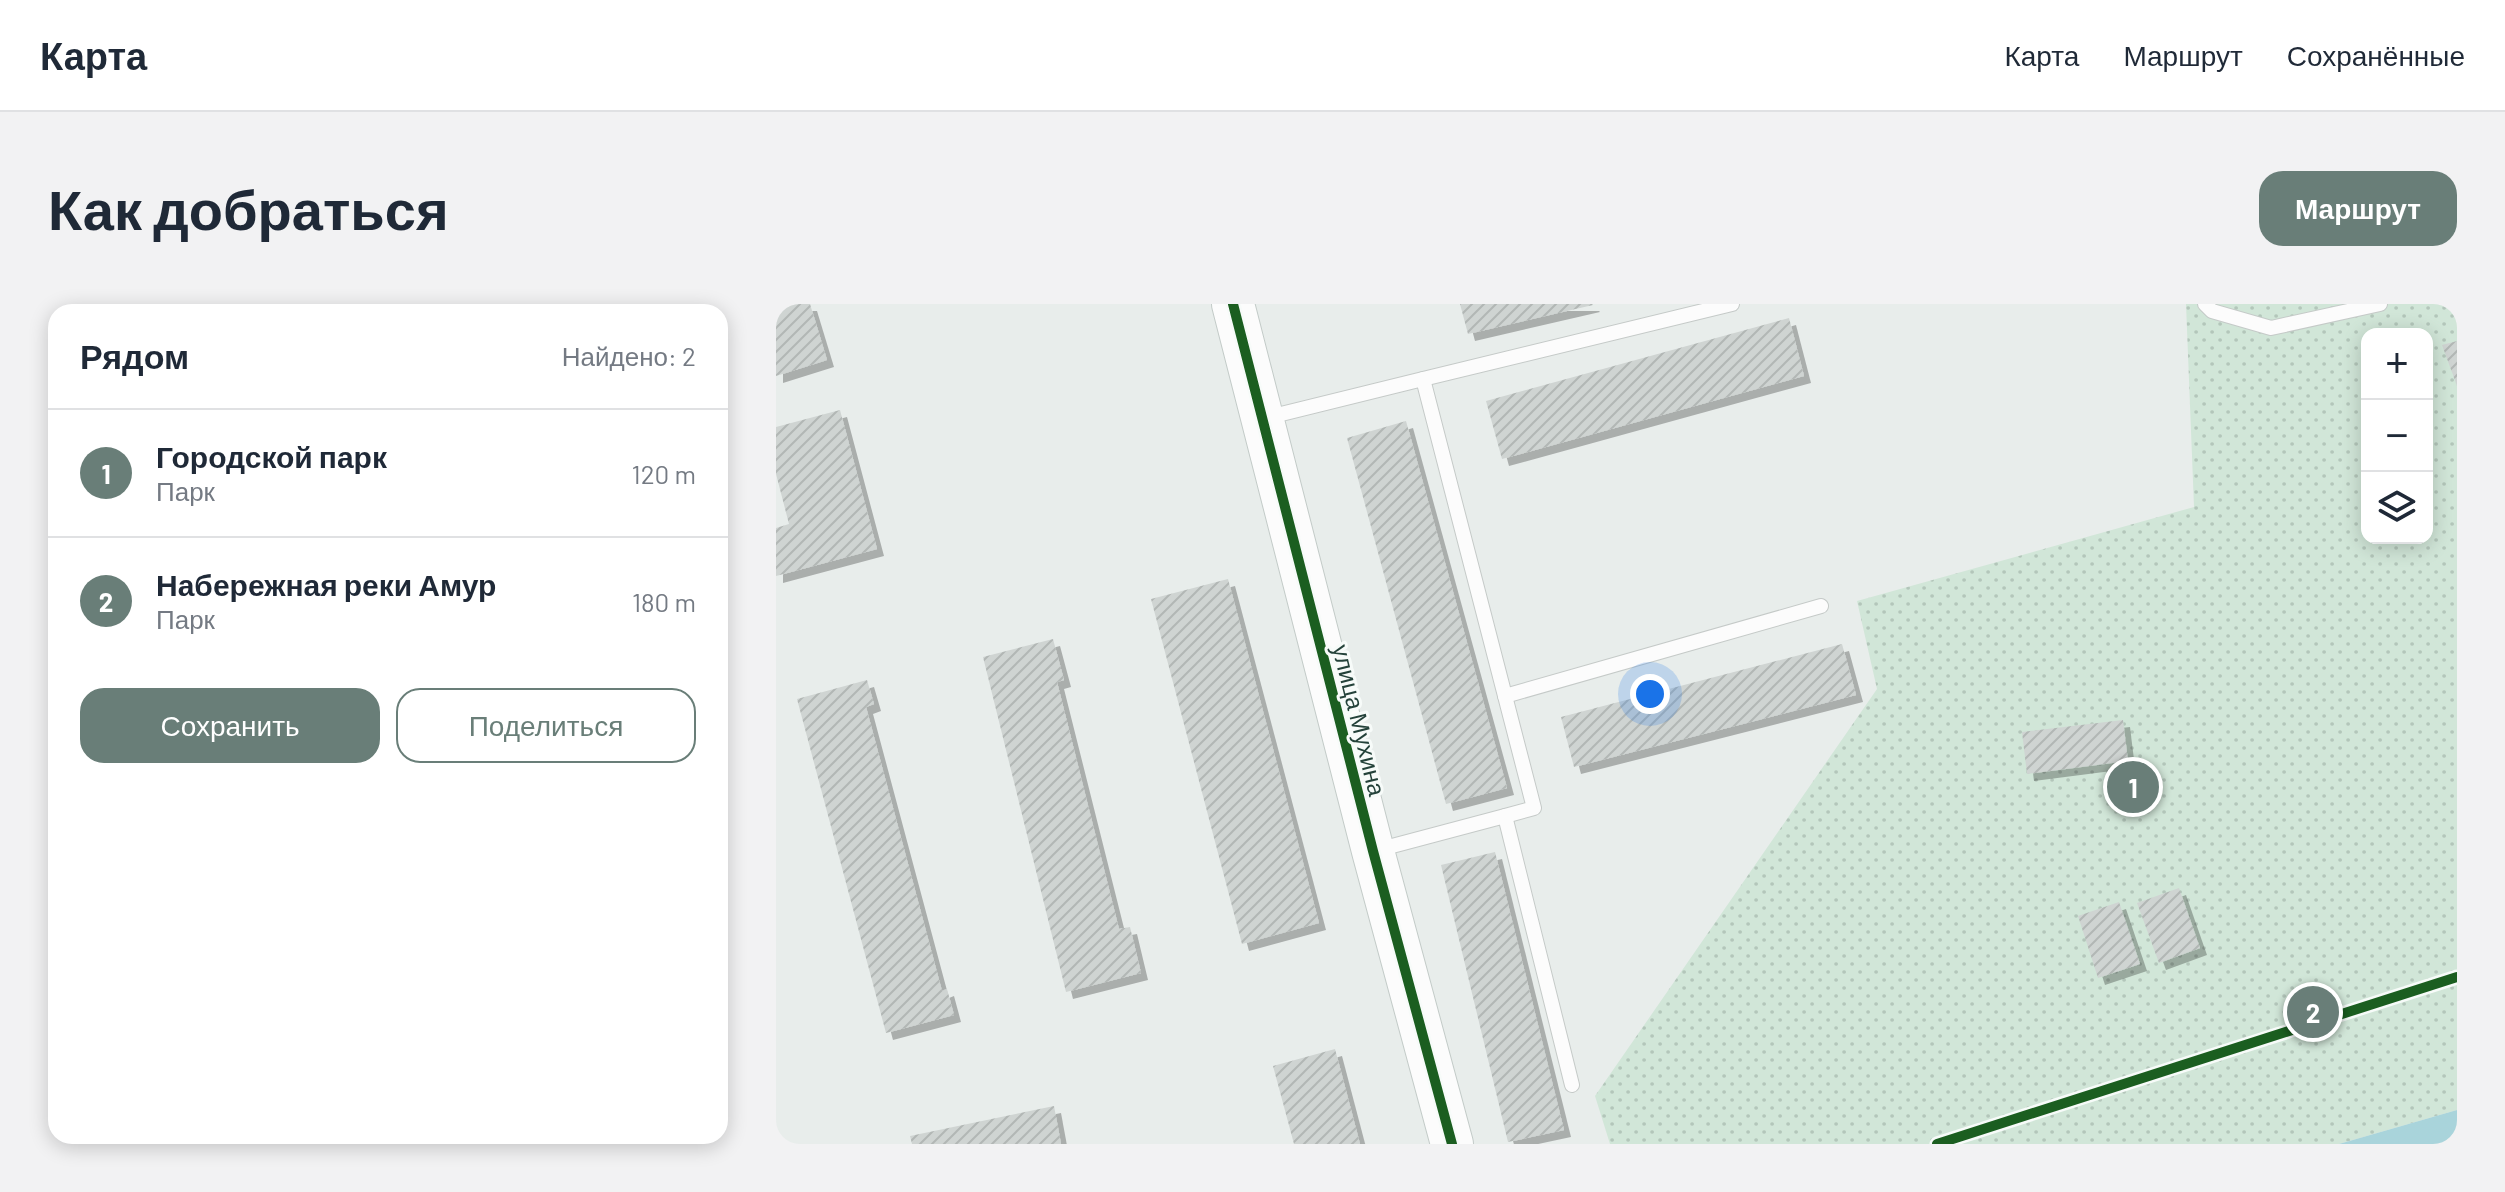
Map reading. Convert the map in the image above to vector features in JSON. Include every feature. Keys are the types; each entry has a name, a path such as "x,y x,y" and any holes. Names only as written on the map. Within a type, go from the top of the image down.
{"street":[{"name":"улица Мухина","path":"1233,304 1373,851 1452,1144"}],"lane":[{"path":"1262,418 1732,304"},
{"path":"2205,304 2212,311 2271,328 2380,304"},
{"path":"1373,851 1534,808 1423,379"},
{"path":"1505,696 1821,606"},
{"path":"1505,816 1572,1085"}],"green space":[{"path":"2186,304 2457,304 2457,1110 2339,1144 1610,1144 1595,1096 1877,689 1857,601 2194,507"}],"water":[{"path":"2457,1110 2457,1144 2339,1144"}],"building":[{"path":"776,304 810,304 827,360 776,376"},
{"path":"1460,304 1592,304 1593,305 1468,334"},
{"path":"1789,318 1804,376 1502,459 1486,401"},
{"path":"2457,341 2457,386 2442,345"},
{"path":"840,410 877,549 776,576 776,528 789,524 776,474 776,427"},
{"path":"1406,421 1507,788 1446,804 1347,438"},
{"path":"1228,579 1319,923 1242,944 1151,599"},
{"path":"1053,639 1064,680 1057,682 1119,929 1130,927 1141,973 1066,992 983,657"},
{"path":"1842,644 1856,695 1574,767 1561,717"},
{"path":"867,680 874,704 866,707 942,991 947,989 954,1015 886,1033 797,699"},
{"path":"2123,720 2128,761 2027,774 2022,732"},
{"path":"1495,852 1564,1130 1508,1142 1441,865"},
{"path":"2179,888 2200,948 2159,963 2137,903"},
{"path":"2119,902 2140,964 2098,978 2078,916"},
{"path":"1335,1049 1360,1144 1294,1144 1273,1066"},
{"path":"1054,1106 1061,1144 912,1144 910,1136"}],"cycle path":[{"path":"1233,304 1373,851 1452,1144"},
{"path":"1937,1144 2457,977"}],"place":[{"name":"Городской парк","path":"2133,787"},
{"name":"Набережная реки Амур","path":"2313,1012"}]}
